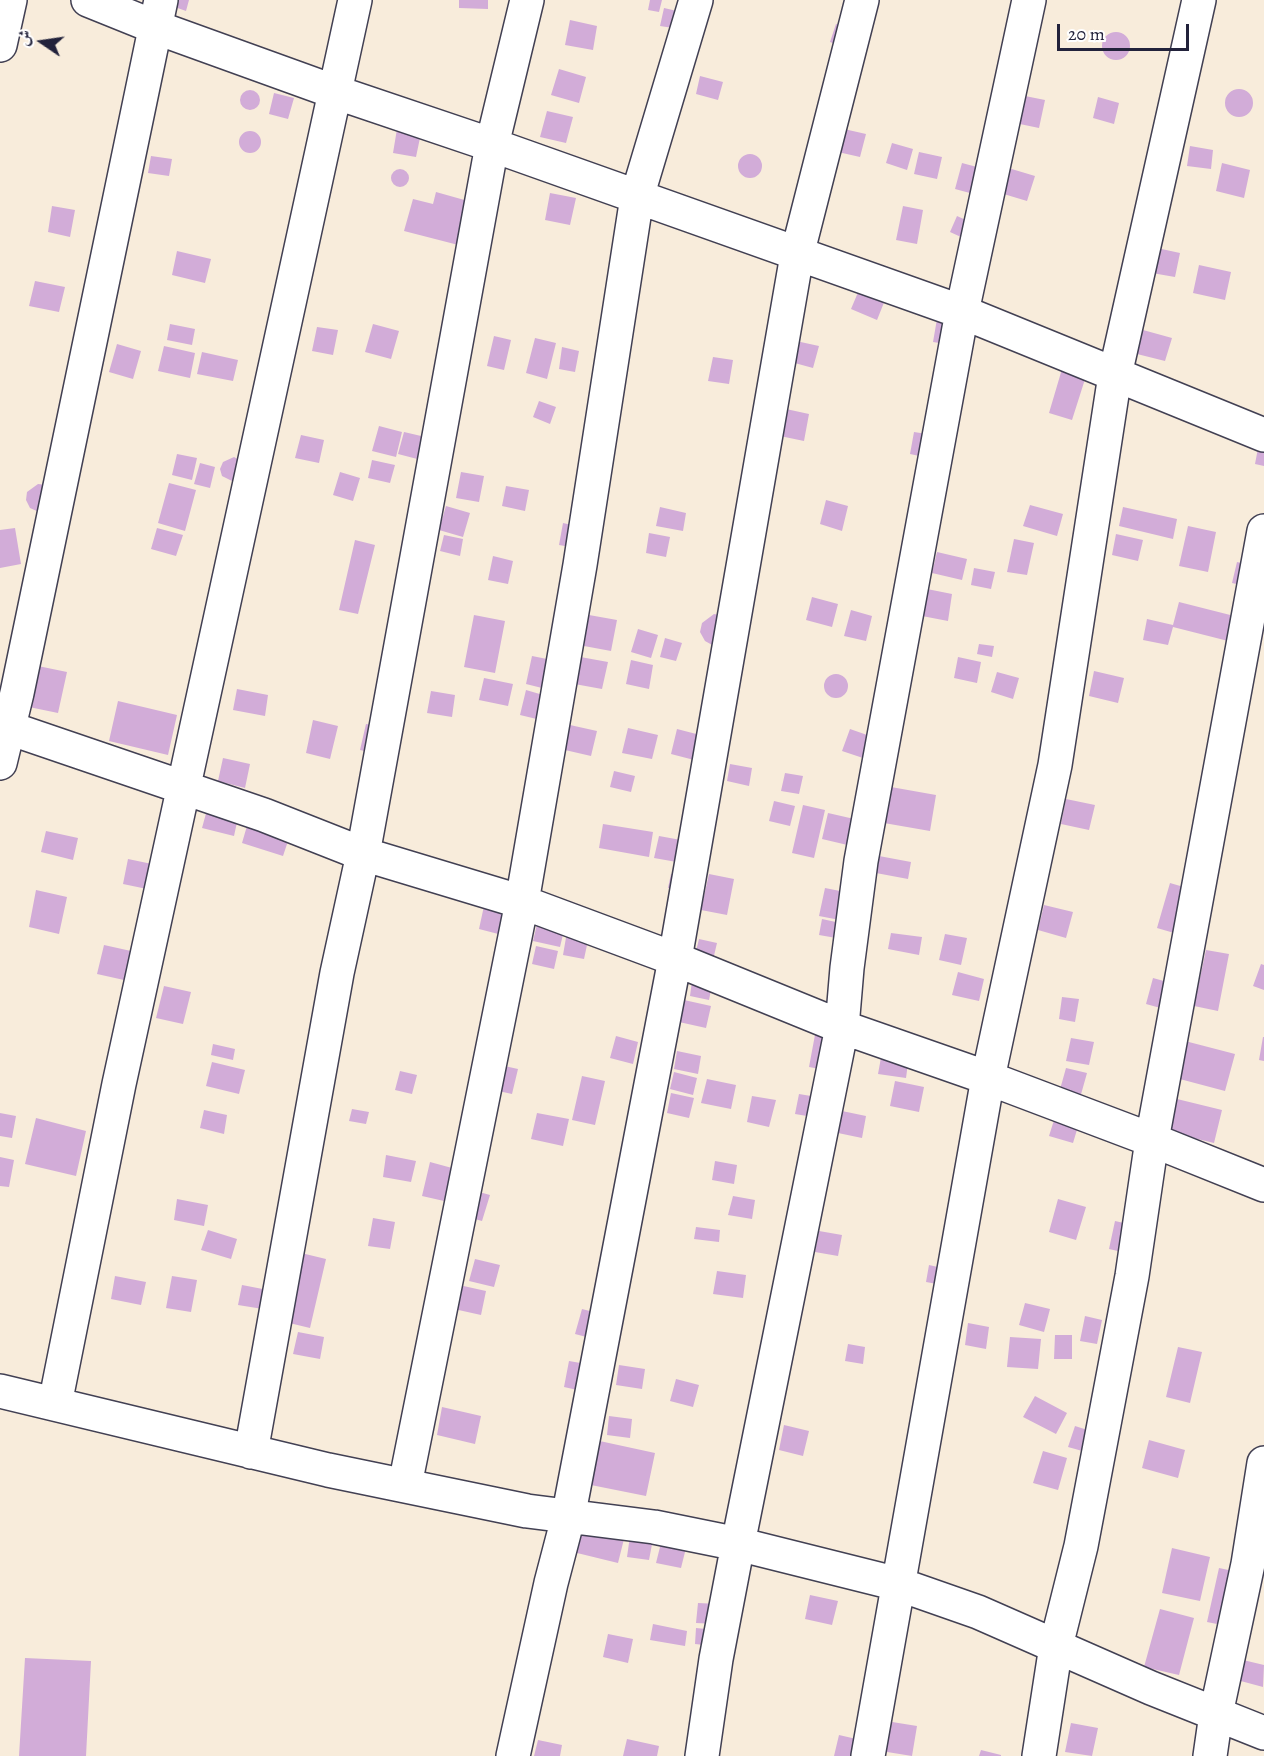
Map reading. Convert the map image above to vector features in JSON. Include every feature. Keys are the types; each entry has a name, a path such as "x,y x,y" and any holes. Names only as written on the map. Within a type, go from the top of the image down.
{"street":[{"path":"0,45 10,0"},
{"path":"88,0 158,13 335,92 492,145 962,312 1264,435"},
{"path":"55,1404 119,1084 355,0"},
{"path":"251,1452 337,974 363,854 492,145 527,0"},
{"path":"405,1485 522,902 580,565 637,197 696,0"},
{"path":"513,1756 550,1583 568,1518 675,959 797,255 862,0"},
{"path":"702,1756 716,1659 738,1544 842,1027 861,861 962,312 1029,0"},
{"path":"868,1756 988,1078 1055,765 1115,375 1199,0"},
{"path":"0,763 9,728 8,691 158,13"},
{"path":"1039,1756 1056,1646 1081,1546 1132,1276 1152,1140 1264,531"},
{"path":"9,728 264,815 363,854 522,902 675,959 842,1027 988,1078 1264,1185"},
{"path":"0,1391 328,1470 527,1511 568,1518 654,1527 738,1544 898,1584 978,1612 1151,1688 1264,1733"},
{"path":"1210,1756 1216,1714 1248,1564 1264,1463"}],"building":[{"path":"173,0 189,0 186,11 172,6"},
{"path":"459,0 488,0 488,9 459,8"},
{"path":"650,0 662,0 659,12 648,10"},
{"path":"664,8 677,11 673,28 660,26"},
{"path":"570,20 597,26 593,50 565,45"},
{"path":"836,24 854,30 847,48 830,42"},
{"path":"1116,32 1126,36 1130,46 1126,56 1116,60 1106,56 1102,46 1106,36"},
{"path":"559,69 586,77 579,103 551,95"},
{"path":"700,76 723,82 718,100 696,94"},
{"path":"1239,89 1249,93 1253,103 1249,113 1239,117 1229,113 1225,103 1229,93"},
{"path":"250,90 257,93 260,100 257,107 250,110 243,107 240,100 243,93"},
{"path":"274,93 294,98 288,119 269,114"},
{"path":"1020,95 1045,100 1039,128 1015,123"},
{"path":"1098,97 1119,103 1114,124 1093,118"},
{"path":"547,111 573,117 566,143 540,137"},
{"path":"397,129 421,133 416,157 393,153"},
{"path":"844,129 866,134 860,157 838,152"},
{"path":"250,131 258,134 261,142 258,150 250,153 242,150 239,142 242,134"},
{"path":"892,143 913,149 907,170 886,163"},
{"path":"1190,146 1213,150 1211,169 1187,166"},
{"path":"919,152 942,157 937,179 914,174"},
{"path":"750,154 758,158 762,166 758,174 750,178 742,174 738,166 742,158"},
{"path":"151,156 172,159 169,176 148,173"},
{"path":"962,163 988,170 981,196 955,189"},
{"path":"1222,163 1250,170 1244,198 1216,191"},
{"path":"1005,167 1035,176 1027,201 997,192"},
{"path":"396,169 404,169 409,174 407,185 396,187 391,182 391,174"},
{"path":"436,192 468,201 470,248 404,231 413,199 433,204"},
{"path":"550,193 576,198 570,225 545,220"},
{"path":"52,206 75,210 70,237 48,232"},
{"path":"903,206 923,210 917,244 896,240"},
{"path":"957,216 979,226 972,242 950,232"},
{"path":"1157,248 1180,253 1175,277 1152,273"},
{"path":"177,251 211,259 205,283 172,275"},
{"path":"1199,265 1231,272 1225,300 1193,293"},
{"path":"35,281 65,287 59,312 29,306"},
{"path":"859,290 885,300 877,320 851,309"},
{"path":"937,319 955,323 951,345 933,342"},
{"path":"170,324 195,329 192,345 167,340"},
{"path":"373,324 399,331 391,359 365,352"},
{"path":"317,327 338,330 333,355 312,351"},
{"path":"1143,330 1172,338 1165,361 1137,354"},
{"path":"494,336 511,340 504,370 487,366"},
{"path":"535,338 556,343 547,379 526,373"},
{"path":"796,341 819,346 813,368 791,362"},
{"path":"117,344 141,351 133,379 109,372"},
{"path":"164,346 195,353 190,378 158,371"},
{"path":"562,347 579,351 575,372 559,369"},
{"path":"202,352 238,360 233,381 197,374"},
{"path":"713,357 733,360 729,384 708,381"},
{"path":"1062,369 1086,376 1072,420 1049,413"},
{"path":"539,401 556,407 550,424 533,417"},
{"path":"786,409 809,414 804,441 780,436"},
{"path":"379,426 402,432 396,457 372,451"},
{"path":"404,432 434,439 429,462 398,454"},
{"path":"914,432 933,435 929,458 910,454"},
{"path":"301,435 324,440 319,463 295,458"},
{"path":"1259,443 1264,444 1264,466 1255,464"},
{"path":"177,454 197,458 192,480 172,475"},
{"path":"234,457 241,461 240,479 232,481 222,476 220,469 223,462"},
{"path":"372,460 395,465 390,483 368,478"},
{"path":"200,463 215,467 210,488 194,484"},
{"path":"340,472 360,478 353,501 333,495"},
{"path":"461,472 484,476 479,502 456,498"},
{"path":"169,483 196,490 185,531 158,523"},
{"path":"38,484 48,485 39,512 30,508 26,500 27,492"},
{"path":"506,486 529,490 525,511 502,506"},
{"path":"826,500 848,506 842,531 820,524"},
{"path":"1030,505 1063,514 1057,536 1023,526"},
{"path":"446,506 470,513 463,537 439,530"},
{"path":"660,507 686,513 683,531 656,526"},
{"path":"1123,507 1177,519 1173,539 1119,526"},
{"path":"563,523 585,528 582,549 559,545"},
{"path":"1188,526 1216,532 1208,572 1179,566"},
{"path":"15,528 21,564 0,568 0,530"},
{"path":"157,528 183,535 176,556 151,549"},
{"path":"649,533 670,537 666,557 646,553"},
{"path":"1116,534 1143,540 1138,561 1112,555"},
{"path":"444,535 463,539 460,556 440,551"},
{"path":"1014,539 1034,543 1027,575 1007,572"},
{"path":"355,540 375,545 358,614 339,610"},
{"path":"937,552 967,559 962,580 932,573"},
{"path":"493,556 513,561 508,584 488,580"},
{"path":"1237,562 1254,566 1249,587 1232,583"},
{"path":"974,568 995,572 991,589 971,585"},
{"path":"927,589 952,594 948,621 922,616"},
{"path":"812,597 838,604 832,627 806,620"},
{"path":"1179,602 1246,619 1240,644 1173,627 1168,645 1143,640 1147,619 1173,625"},
{"path":"851,610 872,616 866,641 844,636"},
{"path":"714,614 719,615 714,646 705,641 700,632 702,623"},
{"path":"474,615 505,621 495,673 464,667"},
{"path":"589,615 617,620 611,651 584,646"},
{"path":"638,629 658,635 651,658 631,652"},
{"path":"665,638 682,643 676,661 660,657"},
{"path":"979,644 994,646 992,657 977,654"},
{"path":"532,656 552,660 546,689 526,684"},
{"path":"575,656 608,662 602,689 569,683"},
{"path":"958,657 981,662 977,683 954,678"},
{"path":"631,660 653,665 649,689 626,684"},
{"path":"38,666 67,672 58,713 29,707"},
{"path":"1094,671 1124,678 1118,703 1089,696"},
{"path":"997,672 1019,678 1013,699 991,692"},
{"path":"836,674 844,678 848,686 844,694 836,698 828,694 824,686 828,678"},
{"path":"484,678 513,684 508,706 479,700"},
{"path":"237,689 268,695 265,716 233,710"},
{"path":"526,690 550,697 545,721 520,715"},
{"path":"431,691 455,695 452,717 427,713"},
{"path":"118,701 177,715 168,755 109,741"},
{"path":"313,720 338,726 330,759 306,753"},
{"path":"366,724 383,727 377,754 360,750"},
{"path":"570,725 597,731 591,756 565,750"},
{"path":"628,728 658,735 652,759 622,753"},
{"path":"677,729 704,736 698,761 671,754"},
{"path":"850,729 870,736 863,758 842,751"},
{"path":"223,758 250,764 245,788 218,781"},
{"path":"730,764 752,768 749,786 727,781"},
{"path":"614,771 635,776 631,792 610,787"},
{"path":"785,773 803,776 799,794 781,791"},
{"path":"891,787 936,795 930,831 884,823"},
{"path":"1066,799 1095,805 1089,830 1061,824"},
{"path":"774,801 795,806 790,826 769,821"},
{"path":"803,805 825,810 814,858 792,853"},
{"path":"208,806 239,813 234,836 202,828"},
{"path":"828,813 863,821 856,847 822,839"},
{"path":"249,819 291,832 283,856 242,843"},
{"path":"603,824 653,832 649,857 599,848"},
{"path":"46,831 78,838 73,860 41,852"},
{"path":"659,836 692,842 688,864 654,858"},
{"path":"879,856 911,862 908,879 876,873"},
{"path":"128,859 152,864 147,889 123,884"},
{"path":"671,874 686,877 682,892 668,888"},
{"path":"709,874 734,879 727,915 701,910"},
{"path":"1170,883 1194,890 1181,935 1157,928"},
{"path":"825,888 850,893 845,921 819,916"},
{"path":"36,890 67,897 59,934 29,927"},
{"path":"1044,905 1073,912 1066,938 1038,930"},
{"path":"484,906 511,913 506,936 479,929"},
{"path":"539,916 566,922 560,947 533,941"},
{"path":"822,919 845,924 842,939 819,935"},
{"path":"568,926 590,931 584,959 563,955"},
{"path":"891,933 922,937 919,955 888,949"},
{"path":"945,934 967,938 961,965 939,960"},
{"path":"699,939 717,943 712,964 694,959"},
{"path":"104,945 131,951 124,980 97,974"},
{"path":"536,946 558,951 554,969 532,964"},
{"path":"1206,950 1229,954 1218,1011 1194,1006"},
{"path":"1261,964 1264,965 1264,990 1253,986"},
{"path":"958,972 984,979 979,1001 952,995"},
{"path":"1153,978 1171,983 1164,1009 1146,1004"},
{"path":"692,981 712,985 709,1000 690,996"},
{"path":"164,986 191,992 183,1024 156,1018"},
{"path":"1062,997 1079,999 1075,1022 1059,1019"},
{"path":"684,1000 711,1006 706,1028 679,1022"},
{"path":"817,1024 840,1029 831,1071 809,1067"},
{"path":"616,1036 638,1042 633,1064 610,1058"},
{"path":"1264,1037 1264,1061 1259,1060"},
{"path":"1071,1038 1094,1042 1089,1065 1066,1061"},
{"path":"1185,1041 1235,1054 1225,1091 1176,1078"},
{"path":"213,1044 235,1049 233,1060 211,1055"},
{"path":"677,1051 701,1056 698,1074 674,1069"},
{"path":"882,1052 909,1056 906,1078 878,1074"},
{"path":"212,1062 245,1070 239,1094 206,1086"},
{"path":"500,1065 518,1069 512,1094 494,1090"},
{"path":"1066,1068 1087,1073 1080,1098 1059,1093"},
{"path":"400,1071 417,1075 412,1094 395,1090"},
{"path":"674,1072 697,1078 693,1095 670,1089"},
{"path":"582,1076 605,1081 595,1125 572,1120"},
{"path":"707,1079 736,1085 731,1109 701,1103"},
{"path":"895,1081 924,1087 919,1112 890,1106"},
{"path":"671,1093 694,1098 689,1118 667,1113"},
{"path":"799,1094 823,1098 819,1118 795,1114"},
{"path":"752,1096 776,1100 769,1127 747,1122"},
{"path":"1177,1099 1222,1110 1214,1143 1169,1132"},
{"path":"352,1109 369,1112 366,1124 349,1121"},
{"path":"204,1110 227,1115 224,1134 200,1128"},
{"path":"842,1111 866,1116 862,1138 838,1133"},
{"path":"0,1113 16,1116 12,1138 0,1136"},
{"path":"537,1113 569,1119 563,1146 531,1139"},
{"path":"1055,1117 1079,1123 1073,1143 1049,1136"},
{"path":"36,1118 86,1131 76,1176 25,1164"},
{"path":"386,1155 416,1161 411,1182 383,1177"},
{"path":"0,1157 14,1160 9,1187 0,1186"},
{"path":"715,1161 737,1165 734,1184 712,1180"},
{"path":"430,1162 452,1168 444,1201 422,1196"},
{"path":"472,1190 490,1195 482,1221 464,1216"},
{"path":"733,1196 755,1200 752,1219 728,1215"},
{"path":"177,1199 208,1205 204,1226 174,1220"},
{"path":"1058,1199 1086,1207 1076,1240 1049,1232"},
{"path":"373,1218 395,1222 390,1249 368,1246"},
{"path":"1115,1221 1137,1226 1131,1254 1109,1249"},
{"path":"696,1227 720,1230 719,1242 694,1239"},
{"path":"208,1230 237,1239 231,1259 201,1250"},
{"path":"819,1231 842,1235 838,1256 815,1252"},
{"path":"297,1252 326,1259 310,1328 281,1321"},
{"path":"475,1259 500,1265 494,1287 469,1281"},
{"path":"929,1265 951,1270 948,1286 926,1282"},
{"path":"717,1271 746,1275 743,1298 713,1294"},
{"path":"115,1276 146,1282 141,1305 111,1299"},
{"path":"172,1276 197,1280 191,1312 166,1308"},
{"path":"242,1285 273,1291 269,1310 238,1305"},
{"path":"459,1285 486,1291 481,1315 454,1309"},
{"path":"1025,1303 1050,1309 1044,1332 1019,1325"},
{"path":"582,1309 605,1315 598,1340 575,1334"},
{"path":"1085,1316 1102,1320 1097,1344 1080,1341"},
{"path":"968,1323 989,1327 986,1349 965,1345"},
{"path":"298,1332 324,1337 320,1359 293,1354"},
{"path":"1055,1335 1072,1335 1072,1359 1054,1359"},
{"path":"1010,1337 1041,1339 1038,1369 1007,1367"},
{"path":"848,1344 865,1347 863,1364 845,1361"},
{"path":"1178,1347 1202,1352 1190,1403 1166,1397"},
{"path":"569,1361 592,1365 586,1392 564,1387"},
{"path":"619,1365 645,1369 642,1389 616,1385"},
{"path":"676,1379 699,1385 693,1407 670,1401"},
{"path":"1035,1396 1067,1413 1056,1434 1023,1417"},
{"path":"442,1407 481,1416 475,1444 437,1435"},
{"path":"609,1416 632,1419 630,1438 607,1435"},
{"path":"784,1425 809,1431 803,1456 779,1450"},
{"path":"1075,1426 1100,1434 1093,1454 1068,1447"},
{"path":"595,1440 655,1453 646,1496 586,1484"},
{"path":"1149,1440 1185,1450 1178,1478 1142,1468"},
{"path":"1043,1451 1067,1458 1058,1490 1033,1483"},
{"path":"578,1528 624,1539 618,1563 573,1552"},
{"path":"630,1536 653,1539 649,1560 627,1557"},
{"path":"661,1543 686,1548 681,1568 656,1563"},
{"path":"1172,1548 1210,1557 1200,1601 1162,1593"},
{"path":"1219,1568 1238,1572 1227,1626 1207,1622"},
{"path":"810,1595 838,1601 832,1625 805,1619"},
{"path":"698,1603 718,1604 717,1624 696,1623"},
{"path":"1160,1609 1194,1618 1179,1675 1144,1667"},
{"path":"653,1624 687,1631 685,1646 650,1640"},
{"path":"696,1628 716,1630 714,1646 695,1644"},
{"path":"608,1634 633,1639 628,1663 603,1657"},
{"path":"25,1658 91,1661 86,1756 19,1756"},
{"path":"1243,1660 1264,1665 1263,1687 1237,1680"},
{"path":"886,1721 917,1726 912,1756 881,1751"},
{"path":"1071,1723 1098,1728 1092,1756 1065,1752"},
{"path":"839,1735 865,1741 862,1756 834,1756"},
{"path":"627,1739 659,1746 657,1756 623,1756"},
{"path":"538,1740 562,1745 560,1756 534,1756"},
{"path":"981,1750 1001,1755 1001,1756 979,1756"}]}
